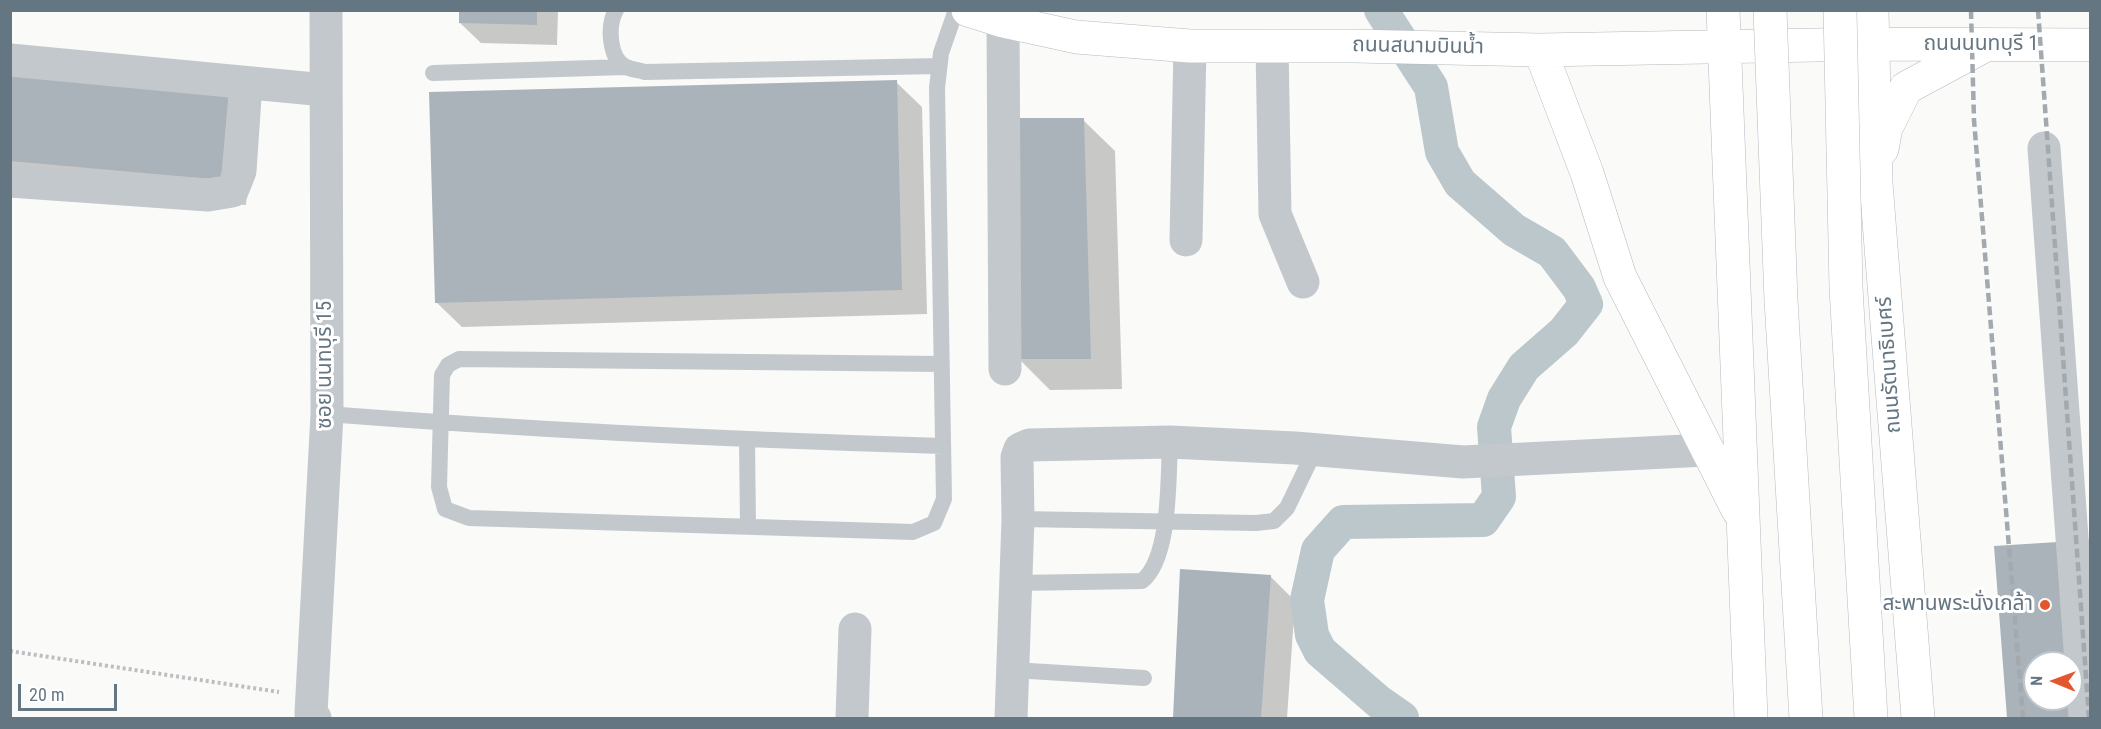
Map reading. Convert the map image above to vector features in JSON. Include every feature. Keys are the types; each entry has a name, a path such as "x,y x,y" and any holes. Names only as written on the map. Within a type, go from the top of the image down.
{"main road":[{"name":"ถนนสนามบินน้ำ","path":"968,10 1003,21 1076,37 1190,46 1353,46 1540,50 1872,44"},
{"path":"1723,10 1751,718"},
{"path":"1770,10 1781,300 1806,718"},
{"name":"ถนนรัตนาธิเบศร์","path":"1840,10 1846,288 1871,718"},
{"name":"ถนนรัตนาธิเบศร์","path":"1872,10 1876,183 1918,718"},
{"name":"ถนนนนทบุรี 1","path":"1872,44 2091,45"},
{"path":"1876,183 1886,128 1906,88 1984,46"},
{"path":"1540,50 1587,173 1620,277 1742,517"}],"street":[{"name":"ซอย นนทบุรี 15","path":"313,708 327,414 326,10"},
{"path":"1003,21 1005,369"},
{"path":"1186,240 1190,46"},
{"path":"1272,46 1275,214 1303,282"},
{"path":"10,60 325,90"},
{"path":"10,181 208,195 232,191 240,171 246,83"},
{"path":"2044,148 2081,558 2085,718"},
{"path":"1011,718 1018,519 1017,457 1020,449 1029,445 1170,442 1315,450 1463,462 1706,450"},
{"path":"852,718 855,629"}],"lane":[{"path":"616,10 613,15 611,36 613,52 625,67"},
{"path":"941,364 459,359 448,365 442,375 440,487 445,509 469,518 913,532 934,523 944,499 937,88 941,53 956,10"},
{"path":"434,73 625,67 645,72 667,72 939,66"},
{"path":"327,414 440,423 747,440 943,446"},
{"path":"747,440 747,527"},
{"path":"1016,583 1142,581 1150,575 1166,522 1170,442"},
{"path":"1018,519 1256,523 1274,521 1287,508 1315,450"},
{"path":"1013,670 1144,678"}],"path":[{"path":"10,651 313,708"}],"building":[{"path":"459,10 537,10 537,25 459,23"},
{"path":"10,69 229,89 221,180 10,161"},
{"path":"897,80 902,290 435,303 429,92"},
{"path":"1012,118 1084,118 1091,359 1017,359"},
{"name":"สะพานพระนั่งเกล้า","path":"2090,540 2090,718 2007,718 1994,546"},
{"path":"1180,569 1271,575 1261,718 1173,718"}],"waterway":[{"path":"1381,10 1431,87 1442,152 1460,183 1514,230 1552,252 1579,288 1586,304 1564,332 1524,367 1504,399 1494,427 1499,497 1483,520 1343,522 1318,550 1307,600 1312,635 1320,651 1379,702 1402,718"}],"railway":[{"path":"1971,10 1974,120 2023,718"},
{"path":"2038,10 2089,718"}],"place":[{"name":"สะพานพระนั่งเกล้า","path":"2045,605"}]}
